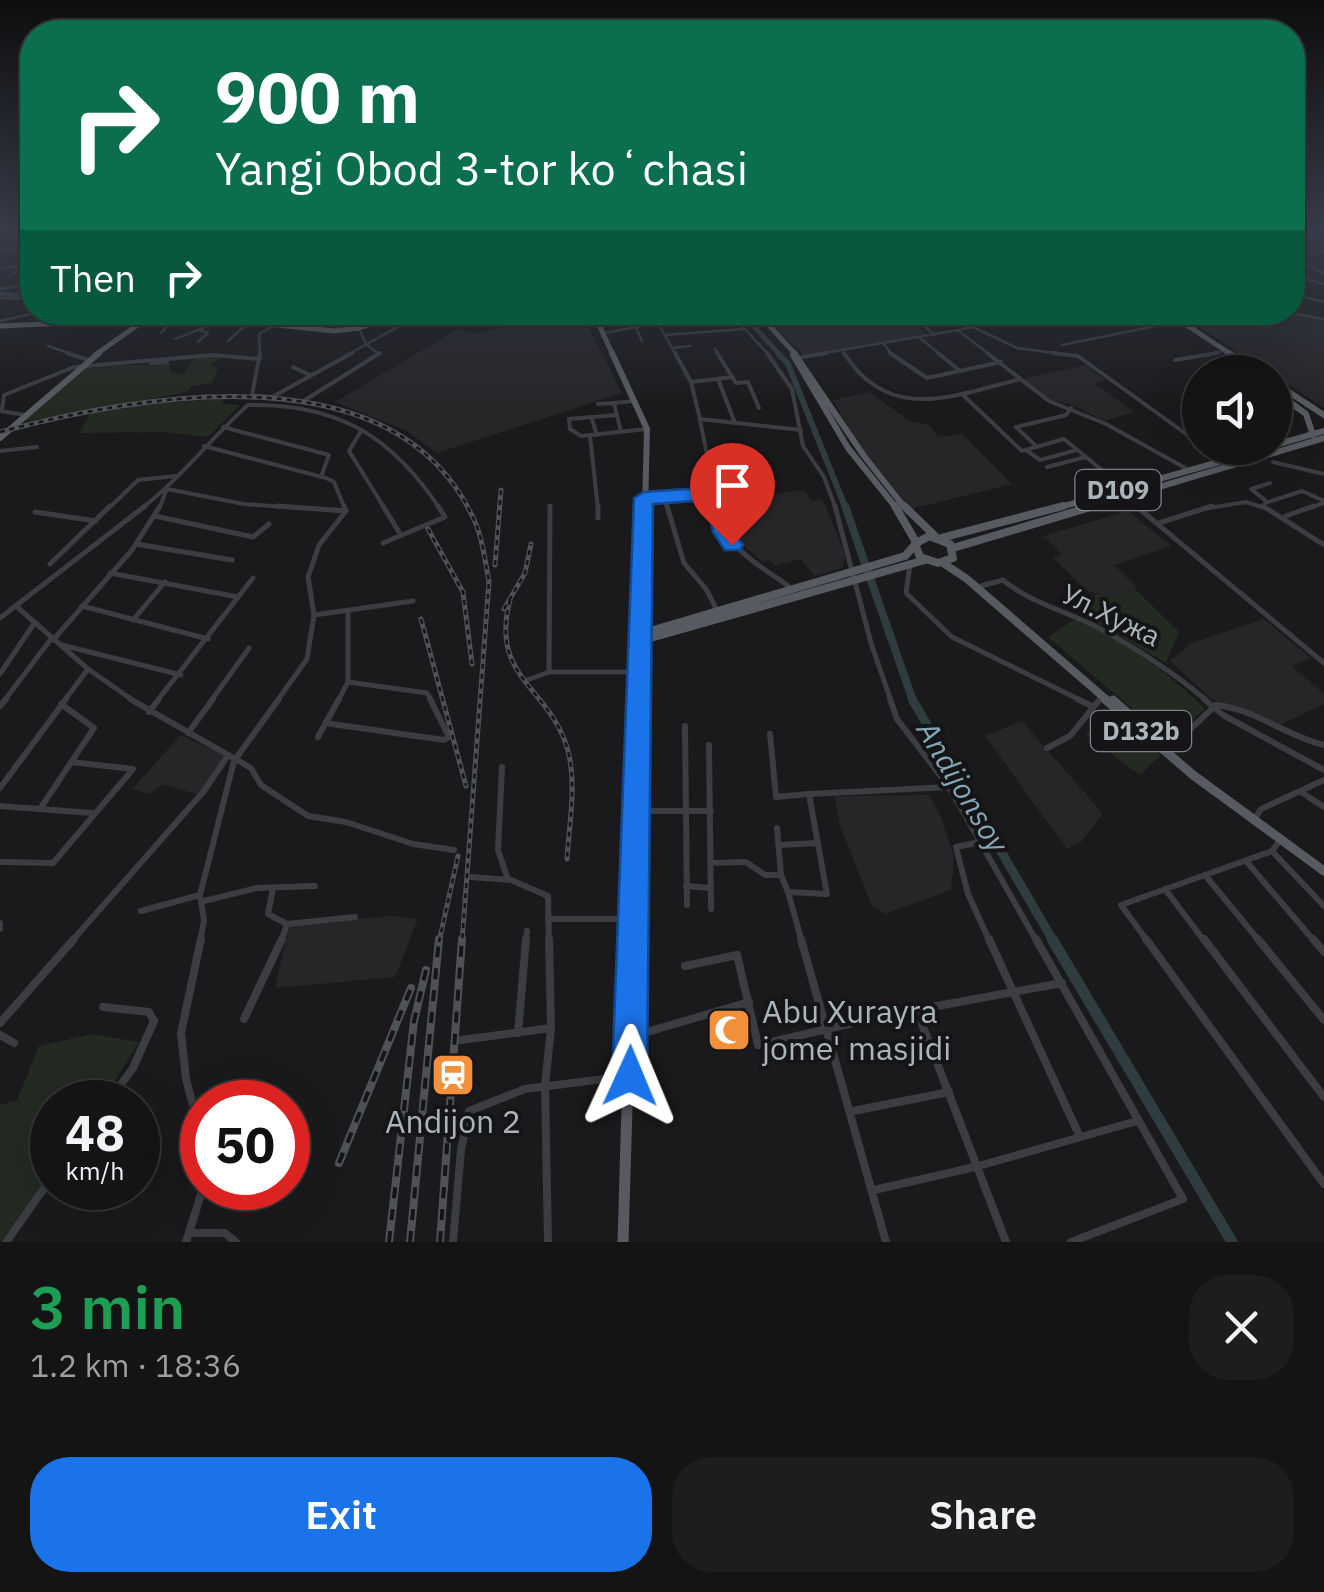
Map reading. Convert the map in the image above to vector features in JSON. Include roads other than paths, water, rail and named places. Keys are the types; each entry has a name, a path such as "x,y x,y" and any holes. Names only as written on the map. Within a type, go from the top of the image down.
{"main road":[{"path":"0,438 80,366 138,325"},
{"path":"276,325 322,331 368,325"},
{"path":"600,325 646,429 624,1242"},
{"path":"640,638 718,612 879,568 924,560 948,561 953,548 912,518 855,448 799,358 767,325"},
{"path":"1183,325 1225,355"},
{"path":"1183,325 1229,355"},
{"path":"799,358 848,448 906,520 924,560"},
{"path":"1292,396 1324,416"},
{"path":"1292,397 1324,416"},
{"path":"1292,402 1310,417 1313,434"},
{"name":"D109","path":"915,544 1122,492 1324,434"},
{"name":"D109","path":"1292,440 1324,434"},
{"name":"D109","path":"953,548 1206,465"},
{"path":"879,568 909,554 915,544"},
{"name":"D132b","path":"948,561 1002,608"},
{"name":"D132b","path":"948,561 1168,750 1324,868"},
{"path":"640,638 857,574"},
{"name":"D132b","path":"1168,750 1282,839"}],"street":[{"path":"161,334 168,325"},
{"path":"200,330 203,325"},
{"path":"228,341 246,325"},
{"path":"276,325 260,332 260,360 252,395 272,397 401,325"},
{"path":"604,333 648,325"},
{"path":"660,325 691,382 723,532 732,545 794,590"},
{"path":"740,325 768,354 792,389 803,446 824,477 843,526 898,719 949,788 1184,1199 1075,1242"},
{"path":"923,325 935,335"},
{"path":"1062,345 1158,325"},
{"path":"636,327 642,341"},
{"path":"799,358 973,327 1021,350 1078,356 1182,431"},
{"path":"305,400 382,354 366,344 359,328"},
{"path":"665,335 744,329"},
{"path":"174,339 200,330 208,332 198,342"},
{"path":"958,330 1049,401 1071,408 1189,470"},
{"path":"920,338 960,371"},
{"path":"884,344 896,364"},
{"path":"48,346 88,360"},
{"path":"672,348 690,346"},
{"path":"715,349 736,382 748,382 759,408"},
{"path":"844,352 861,375 929,399 963,395 1021,378"},
{"path":"1175,360 1220,352"},
{"path":"151,363 154,359 197,355 260,360"},
{"path":"894,358 923,377 1001,362"},
{"path":"26,415 1,410 4,394 80,366 168,362"},
{"path":"293,367 310,375"},
{"path":"691,382 732,377"},
{"path":"718,379 735,423"},
{"path":"963,395 1022,451 1064,439 1158,524 1324,663"},
{"path":"614,402 622,432"},
{"path":"598,404 635,402"},
{"path":"0,618 167,489 243,407 253,404 285,406 361,430 390,448 418,477 446,517 383,544"},
{"path":"1037,446 1016,427 1066,415 1071,408"},
{"path":"617,415 568,419 576,434 646,429"},
{"path":"591,417 598,518"},
{"path":"700,419 801,430"},
{"path":"223,427 329,455 321,477"},
{"path":"361,430 349,451 399,532"},
{"path":"0,451 37,446"},
{"path":"204,446 334,482 346,510"},
{"path":"1026,450 1040,460 1077,450"},
{"path":"1047,467 1086,457"},
{"path":"1286,465 1324,474"},
{"path":"50,564 138,480 179,476"},
{"path":"1270,483 1251,490 1324,544"},
{"path":"167,489 244,504 346,510"},
{"path":"0,706 135,544 155,516 167,489"},
{"path":"1158,524 1231,500 1265,503 1302,491 1324,502"},
{"path":"644,498 715,493"},
{"path":"664,498 684,563 706,588 718,612"},
{"path":"1286,516 1324,502"},
{"path":"549,672 550,506"},
{"path":"0,1023 204,791 308,658 314,615 308,576 319,545 346,510"},
{"path":"35,512 96,521"},
{"path":"155,516 253,537 268,524"},
{"path":"1313,536 1324,533"},
{"path":"135,544 232,560"},
{"path":"910,562 906,593 952,637 1094,707"},
{"path":"110,573 238,597"},
{"path":"149,712 253,578"},
{"name":"Ул.Хужа","path":"981,586 1003,580 1024,596 1125,641 1164,664 1216,705"},
{"path":"133,620 165,582"},
{"path":"314,615 413,601"},
{"path":"16,606 88,669 149,712 251,768 261,785 308,816 346,822 384,837 454,850"},
{"path":"82,606 208,638"},
{"path":"318,737 348,682 348,612"},
{"path":"0,674 35,622"},
{"path":"55,641 181,675"},
{"path":"188,733 249,648"},
{"path":"0,788 88,669"},
{"path":"527,680 549,672 640,672"},
{"path":"325,723 444,740 449,737 446,724 427,692 348,682"},
{"path":"1047,748 1070,736 1103,695"},
{"path":"40,808 94,728 61,704"},
{"path":"1216,705 1244,712 1301,742 1324,745"},
{"path":"1168,750 1216,705"},
{"path":"1216,705 1223,714 1324,770"},
{"path":"685,726 686,906"},
{"path":"770,734 776,797 949,788"},
{"path":"709,745 710,909"},
{"path":"184,1080 182,1015 203,922 202,898 231,759"},
{"path":"0,862 53,863 133,770 71,762"},
{"path":"502,767 498,850 509,880"},
{"path":"1256,817 1261,809 1324,780"},
{"path":"1300,791 1324,807"},
{"path":"788,892 827,894 809,794"},
{"path":"0,806 94,813"},
{"path":"635,812 711,811"},
{"path":"778,828 781,875 886,1242"},
{"path":"1282,839 1272,851 1122,905 1324,1184"},
{"path":"981,842 956,847 968,894 1080,1137"},
{"path":"780,845 817,843"},
{"path":"1272,851 1324,906"},
{"path":"1246,860 1324,952"},
{"path":"711,863 746,862 764,874 781,875"},
{"path":"1205,875 1324,1020"},
{"path":"470,877 496,876 537,887 548,896 548,1242"},
{"path":"142,912 202,898 315,886"},
{"path":"686,886 710,888"},
{"path":"272,888 268,914 287,924 355,917"},
{"path":"1165,889 1324,1097"},
{"path":"548,918 632,919"},
{"path":"244,1019 278,952 287,924"},
{"path":"518,1033 526,932"},
{"path":"685,966 737,955 758,1045 1062,983"},
{"path":"630,1037 749,1002"},
{"path":"102,1007 149,1012 154,1021 124,1080"},
{"path":"917,1010 1006,1242"},
{"path":"461,1040 551,1028"},
{"path":"0,1035 14,1043"},
{"path":"453,1242 460,1150 469,1111 492,1099 545,1086 630,1076"},
{"path":"853,1111 949,1092"},
{"path":"872,1190 976,1167 1137,1121"},
{"path":"6,1242 30,1208"},
{"path":"196,1210 188,1238 224,1233 236,1242"}],"waterway":[{"name":"Andijonsoy","path":"0,294 20,295"},
{"name":"Andijonsoy","path":"753,325 780,355"},
{"name":"Andijonsoy","path":"778,353 788,364 846,509"},
{"name":"Andijonsoy","path":"845,506 913,700"},
{"name":"Andijonsoy","path":"913,700 1054,942"},
{"name":"Andijonsoy","path":"1052,939 1232,1242"}],"railway":[{"path":"0,432 124,406 193,398 263,397 329,407 389,429 439,467 475,522 489,581 462,942"},
{"path":"495,565 501,490"},
{"path":"428,529 463,592 472,664"},
{"path":"504,609 525,573 531,544"},
{"path":"510,600 508,648 515,666 560,729 571,764 567,859"},
{"path":"421,619 466,786"},
{"path":"439,942 458,856"},
{"path":"410,1242 439,939"},
{"path":"440,1242 462,939"},
{"path":"389,1242 414,1021 426,970"},
{"path":"339,1163 411,988"}],"place":[{"name":"Abu Xurayra jome' masjidi","path":"729,1030"},
{"name":"Andijon 2","path":"453,1075"}]}
